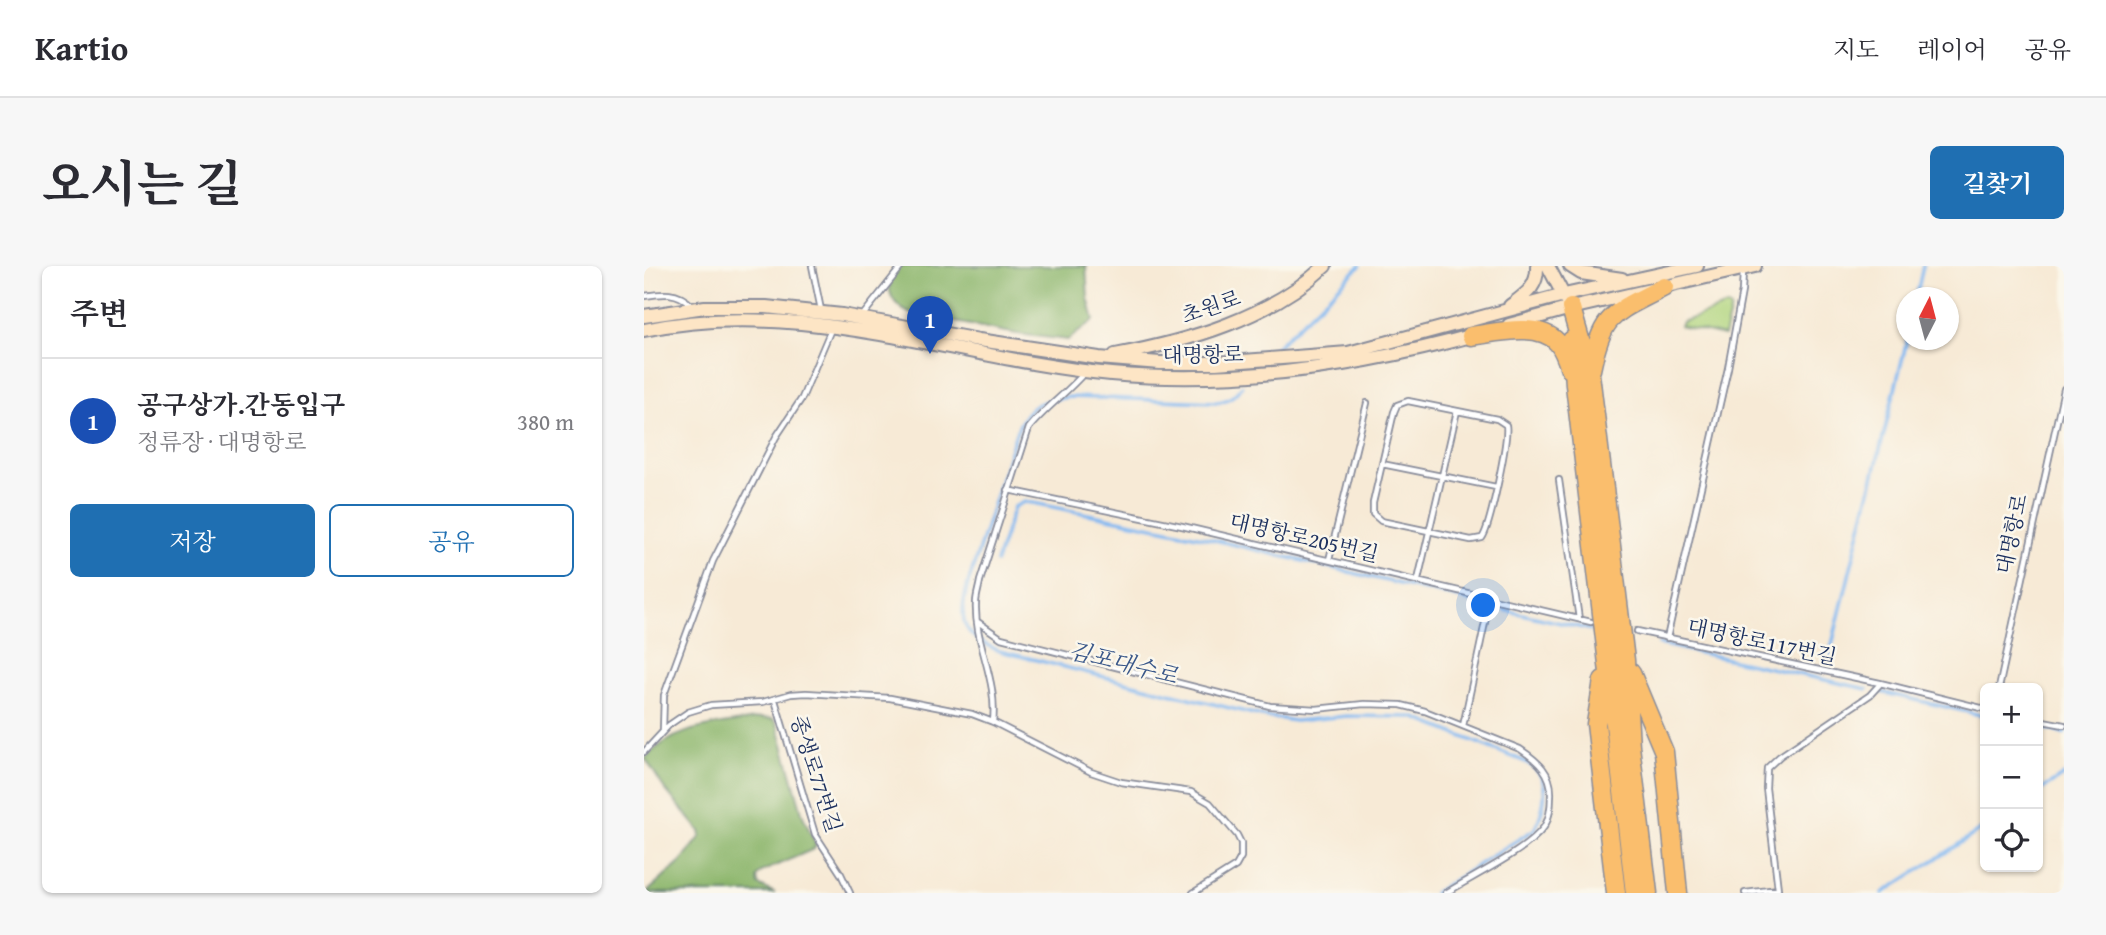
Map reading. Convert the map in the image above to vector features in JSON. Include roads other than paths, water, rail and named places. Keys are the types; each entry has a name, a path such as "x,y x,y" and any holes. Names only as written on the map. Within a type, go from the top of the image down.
{"highway":[{"path":"1590,374 1599,336 1611,317 1662,281"},
{"path":"1567,301 1590,374 1625,660 1630,746 1647,893"},
{"path":"1567,301 1606,659 1635,893"},
{"path":"1471,336 1520,331 1540,332 1558,342 1575,386"},
{"path":"1606,659 1596,724 1616,893"},
{"path":"1606,659 1606,719 1626,893"},
{"path":"1625,660 1642,749 1658,893"},
{"path":"1625,660 1653,752 1668,893"},
{"path":"1625,660 1664,752 1678,893"}],"main road":[{"name":"초원로","path":"1099,358 1164,343 1247,316 1300,287 1325,266"},
{"path":"1503,311 1533,288 1537,266"},
{"path":"1548,266 1567,301"},
{"path":"1570,266 1581,273 1619,279 1662,281"},
{"name":"대명항로","path":"1662,281 1697,266"},
{"name":"대명항로","path":"644,316 740,306 860,318 1099,358 1160,363 1216,363 1348,353 1503,311 1749,267"},
{"name":"대명항로","path":"644,330 722,319 832,326 1086,370 1124,374 1208,376 1362,363 1471,336 1567,301"},
{"path":"1160,363 1157,354 1164,343"}],"lane":[{"path":"812,266 821,313"},
{"path":"860,318 902,266"},
{"path":"1667,638 1749,267"},
{"path":"644,296 665,293 679,296 694,309"},
{"path":"663,730 664,695 713,561 776,437 802,398 832,326"},
{"path":"993,722 994,694 976,603 980,581 1029,428 1086,370"},
{"name":"대명항로","path":"2000,683 2064,389"},
{"path":"1408,401 1497,419 1506,425 1507,436 1487,530 1482,538 1471,540 1381,521 1373,514 1373,503 1382,464 1396,405 1408,401"},
{"path":"1329,560 1367,403"},
{"path":"1418,580 1457,411"},
{"path":"1382,464 1496,487"},
{"path":"1559,480 1579,619"},
{"name":"대명항로205번길","path":"1008,490 1141,517 1591,622"},
{"path":"1463,726 1490,599"},
{"path":"978,622 1001,638 1250,702 1302,709 1380,703 1401,705 1520,749 1545,769 1550,781 1546,825 1518,850 1446,893"},
{"name":"대명항로117번길","path":"1637,631 1880,683 1980,708"},
{"path":"1745,893 1778,891 1766,788 1767,768 1780,755 1870,695 1880,683"},
{"path":"644,752 663,730 688,712 711,705 775,700 806,692 890,698 972,714 1091,772 1121,782 1191,792 1210,803 1237,835 1241,843 1241,857 1236,866 1194,893"},
{"name":"종생로77번길","path":"775,700 815,834 850,893"},
{"path":"2043,721 2064,725"}],"waterway":[{"name":"김포대수로","path":"1270,353 1360,266"},
{"path":"1918,287 1923,266"},
{"path":"1827,665 1905,350"},
{"name":"김포대수로","path":"1242,386 1232,397 1218,402 1070,397 1042,402 1029,411 1015,436 968,584 963,609 966,626 978,640 1000,651 1262,716 1295,721 1347,716 1413,717 1526,762 1539,773 1544,786 1542,809 1535,829 1434,893"},
{"path":"996,562 1014,507 1024,502 1198,536 1484,604"},
{"path":"1504,610 1592,630"},
{"path":"1659,644 1867,689"},
{"path":"1881,692 1980,715"},
{"path":"2043,728 2064,733"},
{"path":"2043,789 2064,775"},
{"path":"1883,893 1980,830"}],"place":[{"name":"공구상가.간동입구","path":"930,354"}]}
